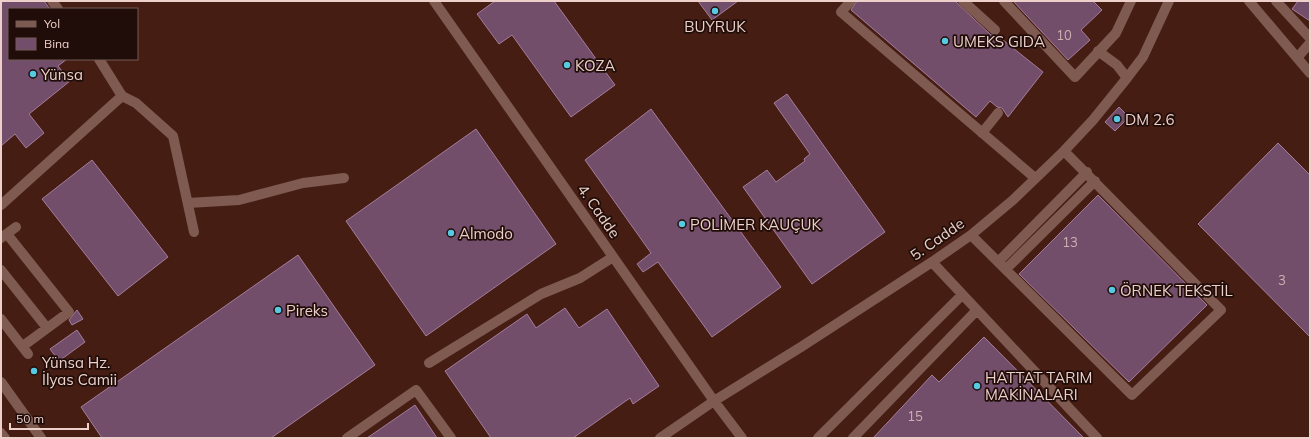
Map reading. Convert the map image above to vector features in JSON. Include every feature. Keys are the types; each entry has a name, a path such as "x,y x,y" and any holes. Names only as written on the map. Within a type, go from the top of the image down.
{"street":[{"name":"4. Cadde","path":"434,1 714,401 742,438"},
{"path":"851,1 841,12 1035,178"},
{"path":"963,1 995,30"},
{"path":"1004,1 1075,77 1116,33 1131,1"},
{"name":"5. Cadde","path":"660,438 714,401 801,347 932,262 971,234 1013,200 1064,151 1093,120 1127,78 1143,56 1169,1"},
{"path":"1249,1 1310,73"},
{"path":"1276,1 1310,38"},
{"path":"1297,58 1310,43"},
{"path":"1098,51 1116,65 1127,78"},
{"path":"101,60 122,96 136,103 173,136 194,232"},
{"path":"1,205 122,96"},
{"path":"982,133 998,113"},
{"path":"971,234 1132,395 1221,310 1087,172 1064,151"},
{"path":"999,261 1087,172"},
{"path":"188,203 239,200 303,183 344,178"},
{"path":"1006,269 1095,181"},
{"path":"1,319 25,350 47,328 69,312 4,236 16,227"},
{"path":"429,363 541,294 580,278 613,257"},
{"path":"932,262 1097,438"},
{"path":"1,270 47,328"},
{"path":"818,438 962,295"},
{"path":"853,438 977,310"},
{"path":"1,382 41,438"},
{"path":"347,438 416,390 451,438"},
{"path":"1,433 5,438"}],"building":[{"name":"Yünsa","path":"1,1 44,1 49,8 8,8 8,60 66,60 58,66 70,81 29,114 44,133 26,148 15,134 1,146"},
{"name":"KOZA","path":"495,1 554,1 615,85 571,117 512,35 499,44 477,14"},
{"name":"BUYRUK","path":"698,1 738,1 712,20"},
{"name":"UMEKS GIDA","path":"857,1 955,1 991,35 998,36 1043,72 1008,117 1002,108 997,107 990,101 976,117 851,10"},
{"path":"1013,1 1093,1 1102,10 1081,30 1090,40 1068,60"},
{"path":"1298,1 1310,1 1310,21 1292,9"},
{"path":"787,94 885,232 812,284 743,187 767,170 776,182 805,161 804,159 810,154 774,103"},
{"name":"DM 2.6","path":"1119,107 1129,117 1115,131 1105,122"},
{"name":"POLİMER KAUÇUK","path":"651,109 781,287 712,337 658,262 643,272 637,264 651,253 585,160"},
{"name":"Almodo","path":"476,129 556,244 426,336 346,221"},
{"path":"1278,143 1310,175 1310,337 1198,224"},
{"path":"92,160 168,257 118,296 42,199"},
{"name":"ÖRNEK TEKSTİL","path":"1098,195 1207,305 1129,382 1019,274"},
{"name":"Pireks","path":"298,255 375,365 271,438 102,438 81,407"},
{"path":"565,308 579,328 607,309 659,386 633,404 630,398 573,438 491,438 445,371 527,314 536,328"},
{"path":"77,310 83,319 72,325 69,320"},
{"path":"77,330 85,342 59,361 50,349"},
{"name":"HATTAT TARIM MAKİNALARI","path":"984,337 1084,438 873,438 932,375 939,382"},
{"path":"415,405 437,438 367,438"}],"place":[{"name":"BUYRUK","path":"715,11"},
{"name":"UMEKS GIDA","path":"945,41"},
{"name":"KOZA","path":"567,65"},
{"name":"Yünsa","path":"33,74"},
{"name":"DM 2.6","path":"1117,119"},
{"name":"POLİMER KAUÇUK","path":"682,224"},
{"name":"Almodo","path":"451,233"},
{"name":"ÖRNEK TEKSTİL","path":"1112,290"},
{"name":"Pireks","path":"278,310"},
{"name":"Yünsa Hz. İlyas Camii","path":"34,371"},
{"name":"HATTAT TARIM MAKİNALARI","path":"977,386"}]}
